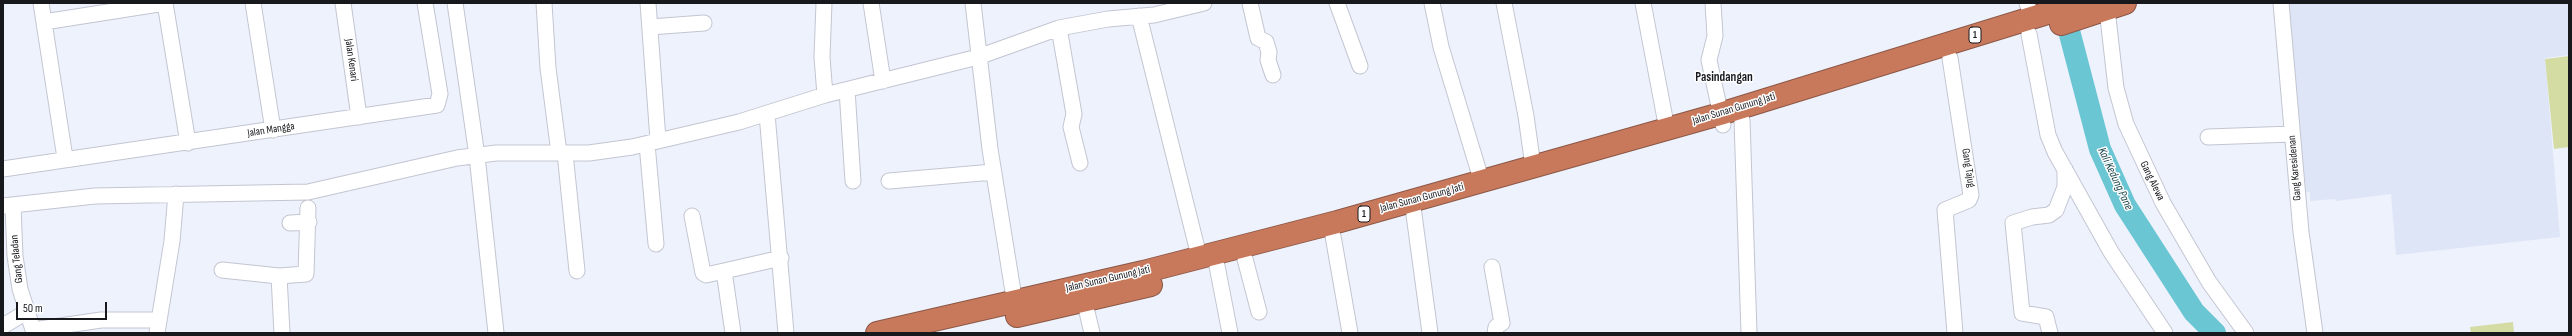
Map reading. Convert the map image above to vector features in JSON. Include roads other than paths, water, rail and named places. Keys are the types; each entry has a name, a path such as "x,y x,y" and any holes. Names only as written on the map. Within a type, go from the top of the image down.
{"highway":[{"name":"1","path":"880,333 1016,309 1302,237 1336,231 1414,206 1728,120 1917,61 2033,21 2102,7"},
{"name":"1","path":"1917,61 1950,58 2033,21"},
{"name":"Jalan Sunan Gunung Jati","path":"1414,206 1533,166 1667,128 1728,120"},
{"name":"1","path":"1208,261 1245,259 1302,237"},
{"name":"1","path":"944,333 1016,309"}],"street":[{"path":"41,3 65,158"},
{"path":"44,22 165,3 188,143"},
{"path":"253,3 273,130"},
{"name":"Jalan Kenari","path":"343,3 359,117"},
{"name":"Jalan Mangga","path":"3,169 65,158 188,143 359,117 438,103 440,94 426,3"},
{"path":"455,3 478,156 496,333"},
{"path":"544,3 548,68 562,153 577,271"},
{"path":"648,3 650,27 656,244"},
{"path":"824,3 822,57 825,95"},
{"path":"871,3 883,81"},
{"path":"973,3 994,172 1016,309"},
{"path":"8,206 95,196 308,192 457,158 496,153 589,153 653,142 767,114 825,95 979,56 1059,28 1129,12 1177,10 1204,3"},
{"path":"1250,3 1258,38 1266,42 1269,52 1268,60 1273,75"},
{"path":"1337,3 1360,66"},
{"path":"1432,3 1441,47 1482,182"},
{"path":"1504,3 1526,116 1533,166"},
{"path":"1643,3 1667,128"},
{"path":"1713,3 1715,36 1709,60 1728,120 1750,333"},
{"name":"Gang Karesidenan","path":"2281,3 2306,275 2315,333"},
{"name":"Gang Alewa","path":"2102,7 2116,88 2126,124 2163,203 2209,282 2246,333"},
{"path":"1129,12 1230,333"},
{"path":"2033,21 2048,135 2111,252 2165,333"},
{"path":"650,27 704,23"},
{"path":"1059,28 1074,114 1071,127 1080,163"},
{"name":"Gang Tajug","path":"1950,58 1972,195 1969,200 1944,210 1955,333"},
{"path":"848,90 853,181"},
{"path":"767,114 781,258 786,333"},
{"path":"2208,137 2292,134"},
{"path":"2050,333 2046,317 2022,313 2013,223 2016,221 2049,215 2056,210 2065,187 2065,169"},
{"path":"889,181 994,172"},
{"path":"34,331 100,320 158,326 172,241 176,194"},
{"name":"Gang Teladan","path":"8,206 20,289 34,331"},
{"path":"1414,206 1430,333"},
{"path":"222,270 279,276 306,274 309,215 290,223"},
{"path":"692,216 703,273 706,275 781,258"},
{"path":"1336,231 1350,333"},
{"path":"1245,259 1259,312"},
{"path":"1492,267 1502,323 1496,327 1495,333"},
{"path":"724,271 733,333"},
{"path":"279,276 282,333"},
{"path":"1082,293 1092,333"},
{"path":"3,326 28,311"}],"waterway":[{"name":"Kali Kedung Pane","path":"2062,4 2100,149 2125,205 2194,312 2215,333"}],"district":[{"name":"Pasindangan","path":"1724,78"}]}
